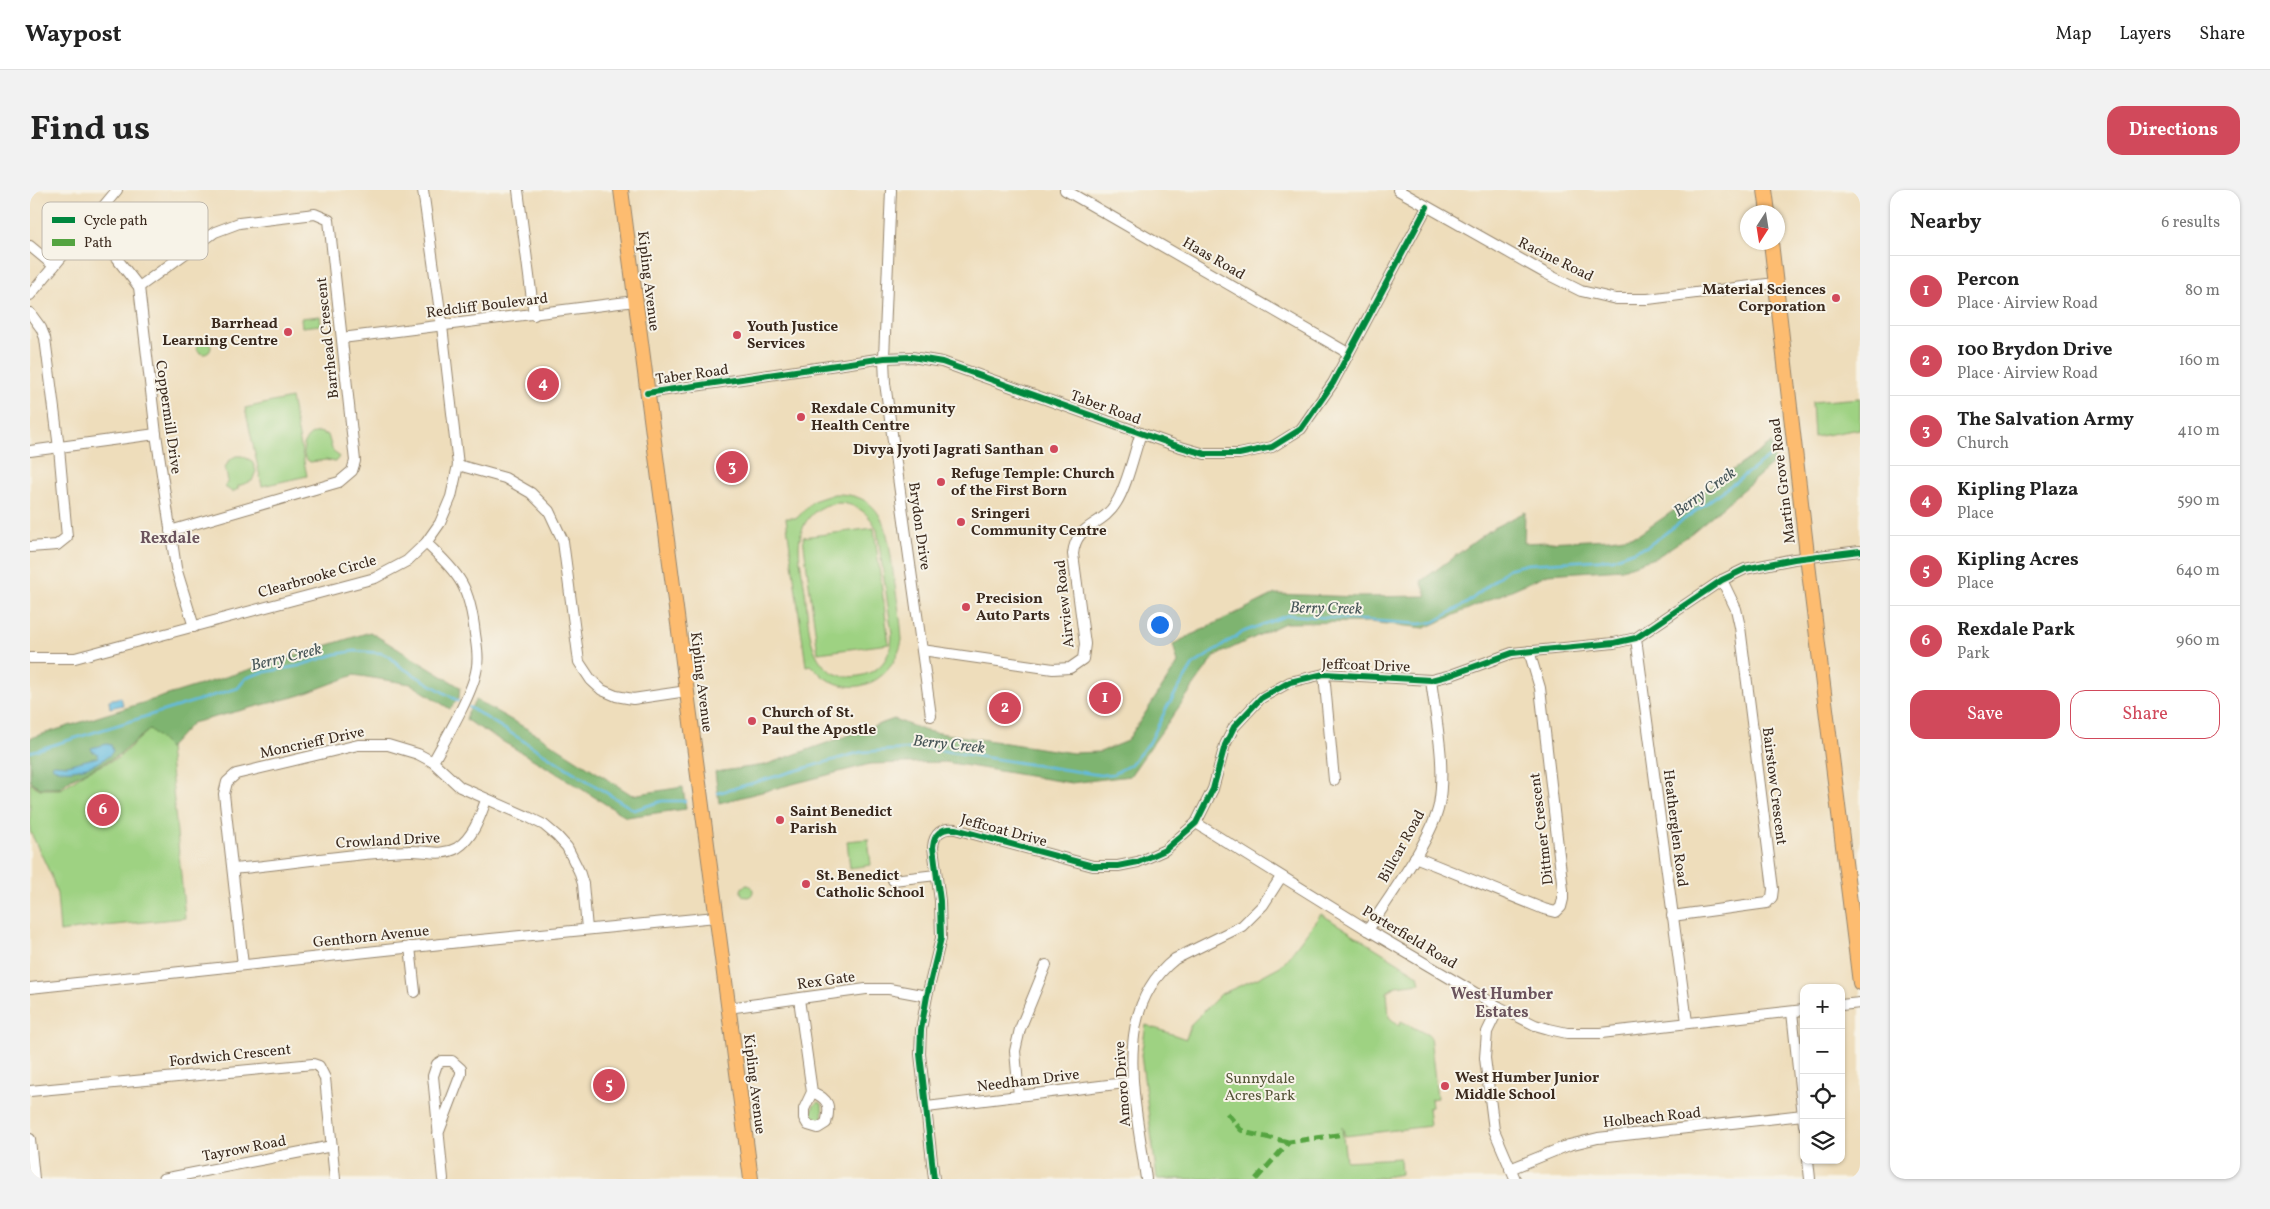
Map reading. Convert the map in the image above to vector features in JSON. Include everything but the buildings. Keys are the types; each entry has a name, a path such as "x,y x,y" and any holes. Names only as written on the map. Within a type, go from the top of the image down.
{"main road":[{"name":"Kipling Avenue","path":"621,190 751,1179"},
{"path":"1765,190 1767,205"},
{"name":"Martin Grove Road","path":"1772,250 1807,557 1860,983"}],"street":[{"path":"107,202 117,190"},
{"name":"Clearbrooke Circle","path":"30,658 75,658 375,578 407,561 426,544 440,523 451,497 458,465 442,326 422,190"},
{"path":"518,190 534,315"},
{"name":"Brydon Drive","path":"891,190 884,358 885,383 931,716"},
{"name":"Haas Road","path":"1065,190 1348,353"},
{"name":"Racine Road","path":"1398,190 1580,291 1616,299 1648,299 1775,284"},
{"name":"Taber Road","path":"648,393 884,358 912,357 942,362 1141,433 1206,454 1239,454 1272,447 1301,429 1310,419 1333,383 1427,207"},
{"name":"Barrhead Crescent","path":"170,531 339,482 352,471 355,461 329,220 315,214 239,223 215,232 208,237"},
{"path":"30,246 42,256"},
{"path":"47,260 54,266"},
{"path":"30,295 59,260"},
{"path":"118,260 138,287"},
{"name":"Barrhead Crescent","path":"138,287 176,260"},
{"name":"Coppermill Drive","path":"138,287 156,434 176,568 194,627"},
{"name":"Redcliff Boulevard","path":"342,338 636,301"},
{"path":"30,313 41,328 45,338 59,448 67,537 57,545 30,547"},
{"name":"Airview Road","path":"922,650 1053,669 1070,668 1083,659 1085,644 1073,554 1074,542 1081,532 1106,517 1117,502 1141,433"},
{"path":"30,451 156,434"},
{"path":"458,465 506,478 531,492 549,511 563,541 579,662 591,680 602,690 616,696 633,699 687,691"},
{"path":"426,544 458,576 467,590 472,610 478,658 476,673 462,705 432,762"},
{"name":"Jeffcoat Drive","path":"934,1179 920,1054 921,1030 927,996 941,938 940,900 933,843 938,833 948,828 1076,862 1107,866 1128,864 1156,855 1173,844 1196,823 1213,789 1225,745 1234,727 1244,714 1275,688 1306,677 1324,674 1431,680 1451,675 1512,653 1614,643 1636,638 1722,580 1745,569 1807,557 1860,551"},
{"name":"Bairstow Crescent","path":"1672,916 1767,903 1772,897 1773,889 1740,627 1736,609 1722,580"},
{"name":"Heatherglen Road","path":"1636,638 1687,1022"},
{"name":"Dittmer Crescent","path":"1414,857 1544,909 1556,912 1561,907 1563,890 1540,688 1529,651"},
{"path":"1324,674 1334,780"},
{"name":"Billcar Road","path":"1368,930 1435,820 1442,784 1442,766 1431,680"},
{"name":"Moncrieff Drive","path":"243,965 224,794 227,782 236,774 350,747 372,744 402,748 432,762 460,787 544,825 567,847 579,871 583,884 587,929"},
{"name":"Crowland Drive","path":"233,869 385,852 445,853 464,843 472,834 486,800"},
{"name":"Porterfield Road","path":"1196,823 1368,930 1499,1008 1535,1025 1567,1033 1601,1033 1800,1011"},
{"path":"893,880 936,875"},
{"name":"Amoro Drive","path":"1146,1179 1133,1082 1132,1042 1134,1027 1147,993 1156,977 1175,959 1235,930 1253,917 1263,906 1281,877"},
{"name":"Genthorn Avenue","path":"30,988 410,947 716,917"},
{"path":"410,947 415,992"},
{"path":"1019,1096 1015,1051 1020,1029 1046,965"},
{"name":"Rex Gate","path":"728,1008 882,989 927,996"},
{"path":"799,999 812,1092"},
{"path":"1845,1005 1860,1003"},
{"path":"1499,1008 1487,1032 1485,1058 1494,1130 1512,1174"},
{"path":"1792,1012 1803,1119"},
{"path":"438,1134 461,1074 461,1069 452,1062 442,1061 437,1064 433,1076 438,1134 443,1179"},
{"name":"Fordwich Crescent","path":"30,1091 313,1064 319,1066 325,1078 336,1179"},
{"name":"Needham Drive","path":"927,1107 1133,1082"},
{"name":"Holbeach Road","path":"1512,1174 1569,1145 1598,1138 1800,1120"},
{"path":"30,1138 34,1179"},
{"name":"Tayrow Road","path":"163,1179 332,1146"},
{"path":"1808,1164 1810,1179"}],"green space":[{"path":"320,316 321,325 302,327 301,318"},
{"path":"201,340 207,340 211,347 207,354 201,354 197,350 197,344"},
{"path":"291,398 307,476 262,486 245,408"},
{"path":"1860,398 1860,429 1814,437 1812,402"},
{"path":"319,432 328,435 332,449 339,457 335,462 326,460 310,462 305,458 305,441 310,435"},
{"path":"1772,443 1774,463 1688,536 1657,557 1622,569 1548,574 1425,628 1369,622 1285,623 1215,656 1130,776 1071,783 945,762 870,764 719,803 715,772 765,765 894,719 926,731 1073,753 1100,752 1127,741 1178,663 1173,644 1275,594 1359,597 1427,596 1421,581 1493,528 1525,512 1524,543 1611,539 1638,535"},
{"path":"236,456 242,456 252,461 256,471 252,481 238,486 238,489 232,492 225,487 228,481 225,467"},
{"path":"834,494 852,496 865,501 875,509 887,533 902,640 899,652 893,662 878,679 868,684 845,686 827,679 811,665 806,666 786,518 797,518 813,501","holes":["827,505 852,505 867,515 877,530 892,634 888,654 883,663 867,674 850,677 830,671 816,653 809,628 799,553 802,531 811,515"]},
{"path":"874,528 889,644 818,653 803,537"},
{"path":"370,632 460,687 459,697 450,709 411,684 354,675 301,695 192,723 169,748 150,729 116,757 71,779 60,788 40,788 30,781 30,738"},
{"path":"476,700 538,735 632,795 683,787 686,809 626,817 466,720 468,712"},
{"path":"150,729 169,748 185,918 60,932 57,894 51,875 30,831 30,783 40,789 61,789 86,772 118,758"},
{"path":"868,839 871,865 850,868 847,841"},
{"path":"745,885 749,885 753,891 749,897 745,897 741,893 741,889"},
{"name":"Sunnydale Acres Park","path":"1321,914 1418,975 1420,983 1396,986 1387,992 1389,1017 1399,1026 1401,1021 1430,1036 1437,1098 1431,1099 1432,1107 1428,1108 1430,1126 1345,1136 1342,1127 1346,1161 1400,1158 1401,1174 1373,1179 1157,1179 1141,1055 1146,1025 1186,1039 1191,1024 1221,994 1282,965"},
{"path":"818,1102 822,1104 823,1122 815,1126 809,1118 814,1105"}],"water":[{"path":"121,697 123,705 110,708 109,700"},
{"path":"107,744 111,745 113,751 102,761 76,769 60,770 53,768 52,765 54,764 67,765 98,757 97,753 92,751 91,748"}],"waterway":[{"name":"Berry Creek","path":"718,793 861,752 925,748 1100,775 1113,774 1130,765 1150,742 1167,707 1193,665 1243,632 1288,615 1420,624 1434,622 1467,603 1508,569 1527,564 1612,559 1648,546 1780,449"},
{"name":"Berry Creek","path":"30,752 238,688 246,678 260,673 298,666 336,654 355,651 381,653 390,657 401,667 458,701"},
{"name":"Berry Creek","path":"469,707 634,810 662,801 685,801"}],"marked path":[{"path":"1227,1113 1241,1130 1247,1133 1289,1142"},
{"path":"1256,1179 1289,1142 1344,1134"}],"cycle path":[{"path":"647,393 884,358 912,357 942,362 1174,445 1205,454 1239,454 1272,447 1301,429 1333,383 1427,207"},
{"path":"934,1179 920,1054 921,1030 927,996 941,938 940,901 933,847 935,838 940,832 946,829 955,829 1093,866 1118,866 1138,862 1165,850 1196,823 1213,789 1225,745 1234,727 1261,698 1290,682 1324,674 1431,680 1451,675 1512,653 1614,643 1636,638 1722,580 1745,569 1794,559 1860,551"}],"place":[{"name":"Material Sciences Corporation","path":"1836,298"},
{"name":"Barrhead Learning Centre","path":"288,332"},
{"name":"Youth Justice Services","path":"737,335"},
{"name":"Kipling Plaza","path":"543,384"},
{"name":"Rexdale Community Health Centre","path":"801,417"},
{"name":"Divya Jyoti Jagrati Santhan","path":"1054,449"},
{"name":"The Salvation Army","path":"732,467"},
{"name":"Refuge Temple: Church of the First Born","path":"941,482"},
{"name":"Sringeri Community Centre","path":"961,522"},
{"name":"Precision Auto Parts","path":"966,607"},
{"name":"Percon","path":"1105,698"},
{"name":"100 Brydon Drive","path":"1005,708"},
{"name":"Church of St. Paul the Apostle","path":"752,721"},
{"name":"Rexdale Park","path":"103,810"},
{"name":"Saint Benedict Parish","path":"780,820"},
{"name":"St. Benedict Catholic School","path":"806,884"},
{"name":"Kipling Acres","path":"609,1085"},
{"name":"West Humber Junior Middle School","path":"1445,1086"}],"district":[{"name":"Rexdale","path":"170,537"},
{"name":"West Humber Estates","path":"1502,1002"}]}
